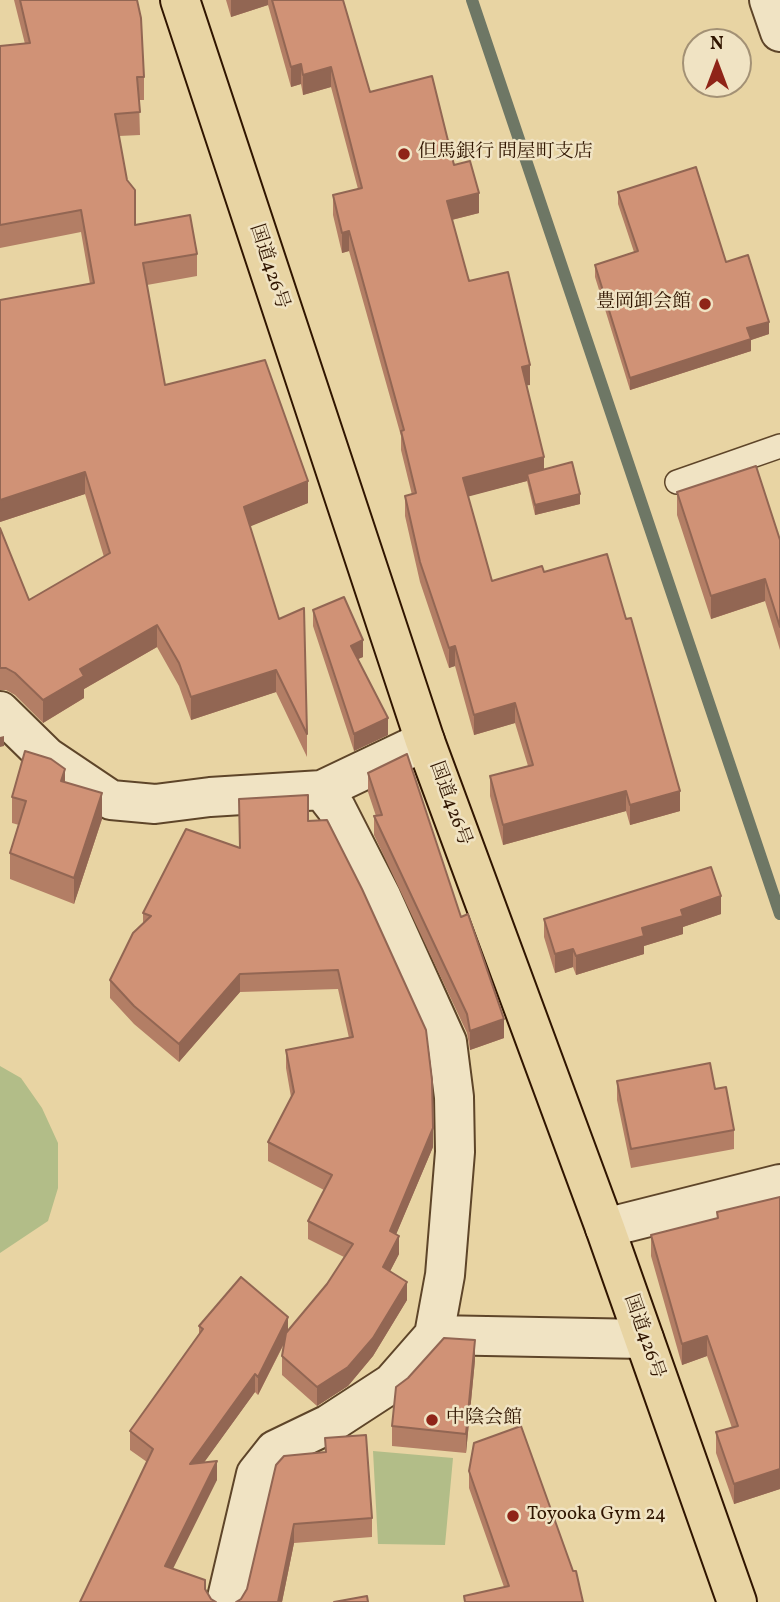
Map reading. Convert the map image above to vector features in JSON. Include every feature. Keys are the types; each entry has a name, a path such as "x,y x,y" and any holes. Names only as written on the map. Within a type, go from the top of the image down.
{"highway":[{"name":"国道426号","path":"180,0 425,741 605,1228 737,1602"}],"street":[{"path":"769,0 780,32"},
{"path":"0,711 47,757 111,800 155,804 209,797 322,790 425,741"},
{"path":"226,1602 256,1474 275,1450 329,1424 392,1383 434,1335 445,1275 455,1152 454,1097 447,1042 382,898 336,808 322,790"},
{"path":"605,1228 780,1184"},
{"path":"434,1335 644,1339"}],"lane":[{"path":"677,482 780,446"}],"green space":[{"path":"0,1066 21,1078 42,1108 58,1143 58,1188 48,1221 0,1253"},
{"path":"373,1451 453,1458 445,1545 378,1544"}],"building":[{"path":"20,0 137,0 141,18 144,77 137,77 140,112 115,114 127,180 135,190 135,225 190,215 197,254 143,263 165,385 265,360 308,481 244,507 279,619 304,608 307,734 276,670 191,697 179,663 157,625 80,669 84,676 43,700 15,673 0,668 0,528 29,600 110,553 85,472 0,500 0,300 94,283 81,210 0,225 0,46 30,43"},
{"path":"272,0 343,0 370,92 432,76 454,165 470,161 479,193 447,201 469,281 508,272 530,365 522,367 544,457 463,478 492,581 542,566 544,572 607,554 626,619 631,618 680,791 630,805 626,791 503,825 490,776 533,765 515,703 474,715 455,646 449,648 420,562 405,496 416,493 401,431 404,430 349,231 342,233 333,195 362,188 331,67 303,75 301,64 291,67"},
{"name":"豊岡卸会館","path":"696,167 726,262 748,255 769,322 747,328 751,339 630,378 595,265 638,251 618,192"},
{"path":"572,462 580,494 535,505 527,474"},
{"path":"756,466 780,540 780,627 765,579 711,596 677,492"},
{"path":"344,597 363,640 351,646 388,718 354,734 313,610"},
{"path":"25,751 51,759 65,769 61,781 102,793 74,878 10,853 26,801 12,797"},
{"path":"407,754 461,917 468,914 504,1019 470,1031 467,1014 374,816 382,815 368,773"},
{"path":"308,795 308,821 327,820 362,889 426,1030 432,1080 433,1128 390,1231 399,1236 383,1267 407,1282 373,1338 348,1367 317,1387 282,1356 286,1333 327,1284 353,1244 308,1221 332,1175 268,1142 294,1092 286,1050 353,1037 338,970 240,974 179,1044 134,1006 110,980 133,933 151,916 143,913 186,829 240,848 239,799"},
{"path":"711,867 721,896 681,910 683,916 642,928 644,936 576,956 573,949 555,954 544,919"},
{"path":"710,1063 715,1089 726,1087 734,1130 631,1149 617,1081"},
{"path":"780,1197 780,1469 734,1484 716,1432 738,1426 707,1336 682,1344 651,1235 718,1218 717,1212"},
{"path":"241,1277 288,1317 258,1377 255,1374 190,1464 217,1461 165,1566 205,1580 205,1589 216,1602 80,1602 153,1449 130,1431 203,1329 199,1326"},
{"name":"中陰会館","path":"444,1338 475,1340 466,1434 392,1426 396,1387 408,1378"},
{"path":"521,1426 573,1571 576,1571 583,1602 465,1602 464,1596 509,1586 469,1471 474,1443"},
{"path":"366,1435 372,1518 294,1524 278,1602 236,1602 247,1589 276,1465 284,1456 326,1452 325,1438"},
{"path":"367,1596 368,1602 334,1602"}],"waterway":[{"path":"472,0 780,914"}],"place":[{"name":"但馬銀行 問屋町支店","path":"404,154"},
{"name":"豊岡卸会館","path":"705,304"},
{"name":"中陰会館","path":"432,1420"},
{"name":"Toyooka Gym 24","path":"513,1516"}]}
